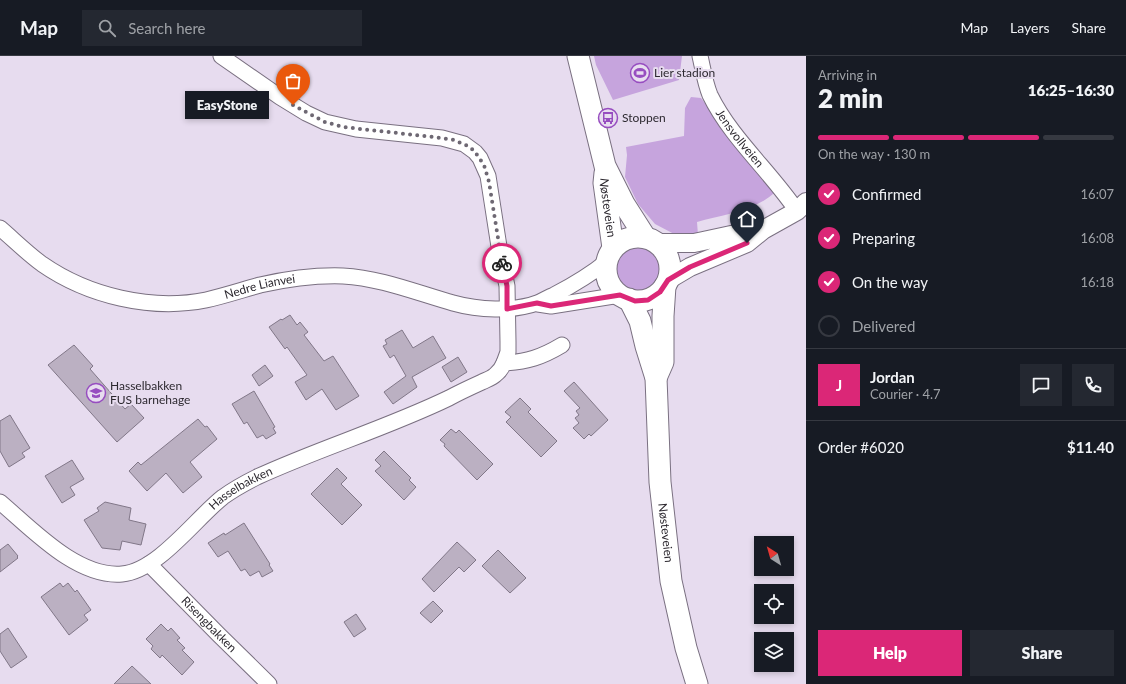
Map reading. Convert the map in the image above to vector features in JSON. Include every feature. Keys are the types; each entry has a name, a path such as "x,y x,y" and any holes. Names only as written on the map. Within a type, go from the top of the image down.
{"main road":[{"name":"Nøsteveien","path":"578,56 606,166 624,204 652,240"},
{"name":"Nøsteveien","path":"606,166 604,183 610,255"},
{"path":"638,236 652,240 663,248 669,259 670,272 667,283 660,292 648,300 635,301 624,297 612,287 608,280 606,273 610,255 627,238 638,236"},
{"name":"Nøsteveien","path":"656,378 663,362 663,316 667,283"},
{"name":"Nøsteveien","path":"624,297 640,321 656,378 659,468 671,581 686,648 698,684"}],"street":[{"path":"221,56 280,97 306,113 325,122 356,129 454,140 470,147 484,165 489,182 500,253 507,286 507,309"},
{"name":"Jensvollveien","path":"667,283 690,267 747,243 763,230 801,206 786,194 733,131 710,94 700,56"},
{"name":"Nedre Lianvei","path":"0,228 42,263 68,280 112,296 144,302 185,303 206,300 282,280 342,276 376,281 408,289 455,304 482,309 507,309 537,303 587,277 610,255"},
{"name":"Jensvollveien","path":"652,240 694,243 745,232 763,230"},
{"name":"Nedre Lianvei","path":"537,303 551,306 624,297"},
{"name":"Hasselbakken","path":"0,502 64,555 86,568 106,574 132,572 149,564 165,552 222,498 236,488 275,470 394,422 495,376 504,363 508,347 507,309"},
{"path":"504,363 531,360 562,345"},
{"name":"Risengbakken","path":"149,564 269,684"}],"shaded area":[{"name":"Lier stadion","path":"594,56 682,56 679,80 613,100 596,65"},
{"path":"691,97 701,98 747,159 775,192 758,204 749,208 697,222 698,235 678,236 655,224 638,204 625,177 627,155 626,147 684,136 685,108"},
{"path":"638,247 650,251 656,257 660,269 656,281 650,287 638,291 626,287 620,281 616,269 620,257 626,251"}],"building":[{"path":"290,315 297,325 300,322 308,332 304,335 324,361 333,356 359,396 336,410 322,389 306,400 295,382 307,375 287,347 285,349 269,327"},
{"path":"402,330 413,348 433,336 446,358 412,377 417,387 393,404 384,392 406,376 394,355 390,358 383,346 387,344 385,340"},
{"path":"74,345 93,366 90,369 125,409 131,404 144,418 117,442 48,365"},
{"path":"458,357 467,372 451,382 442,367"},
{"path":"265,365 273,376 259,386 252,375"},
{"path":"574,382 608,420 591,436 589,434 584,439 573,428 579,423 575,418 579,415 576,411 580,408 564,391"},
{"path":"254,391 275,427 273,428 276,433 266,439 263,435 257,438 247,422 244,424 232,404"},
{"path":"520,398 531,409 528,412 557,441 541,457 506,422 511,417 505,412"},
{"path":"10,415 30,448 22,453 25,457 9,467 0,451 0,421"},
{"path":"198,419 205,427 207,426 217,439 190,462 202,477 183,493 166,473 147,491 129,471 138,462 141,465"},
{"path":"451,429 456,433 459,430 493,464 477,480 440,440"},
{"path":"384,451 411,478 409,480 416,487 404,500 375,471 381,466 375,460"},
{"path":"72,460 84,479 70,487 75,495 62,503 45,476"},
{"path":"337,468 347,478 341,484 362,505 342,525 311,494"},
{"path":"105,502 131,508 129,520 146,524 141,545 122,541 120,550 102,548 84,520 99,511 97,508"},
{"path":"244,523 273,571 262,577 259,571 250,576 245,569 241,571 228,551 218,557 208,543 224,533 225,535"},
{"path":"457,542 476,560 464,572 459,567 434,592 422,579"},
{"path":"8,544 18,558 0,572 0,550"},
{"path":"498,550 526,578 510,593 482,566"},
{"path":"60,583 63,587 68,583 75,592 77,590 91,610 84,615 88,620 69,635 41,597"},
{"path":"433,601 443,611 431,623 420,613"},
{"path":"356,614 366,629 354,637 344,622"},
{"path":"161,624 168,631 171,628 180,638 177,640 185,648 182,650 194,662 182,675 162,655 160,658 151,649 153,646 146,639"},
{"path":"8,628 27,657 11,668 0,651 0,634"},
{"path":"132,666 151,684 114,684"}],"way so far":[{"path":"293,105 325,122 343,127 442,138 454,140 470,147 480,158 488,176 502,263"}],"place":[{"name":"Lier stadion","path":"640,73"},
{"name":"EasyStone","path":"293,105"},
{"name":"Stoppen","path":"608,118"},
{"name":"Hasselbakken FUS barnehage","path":"96,393"}],"route":[{"path":"502,263 508,295 507,309 537,303 551,306 620,295 629,300 641,301 654,297 665,286 668,280 690,267 747,243"}]}
